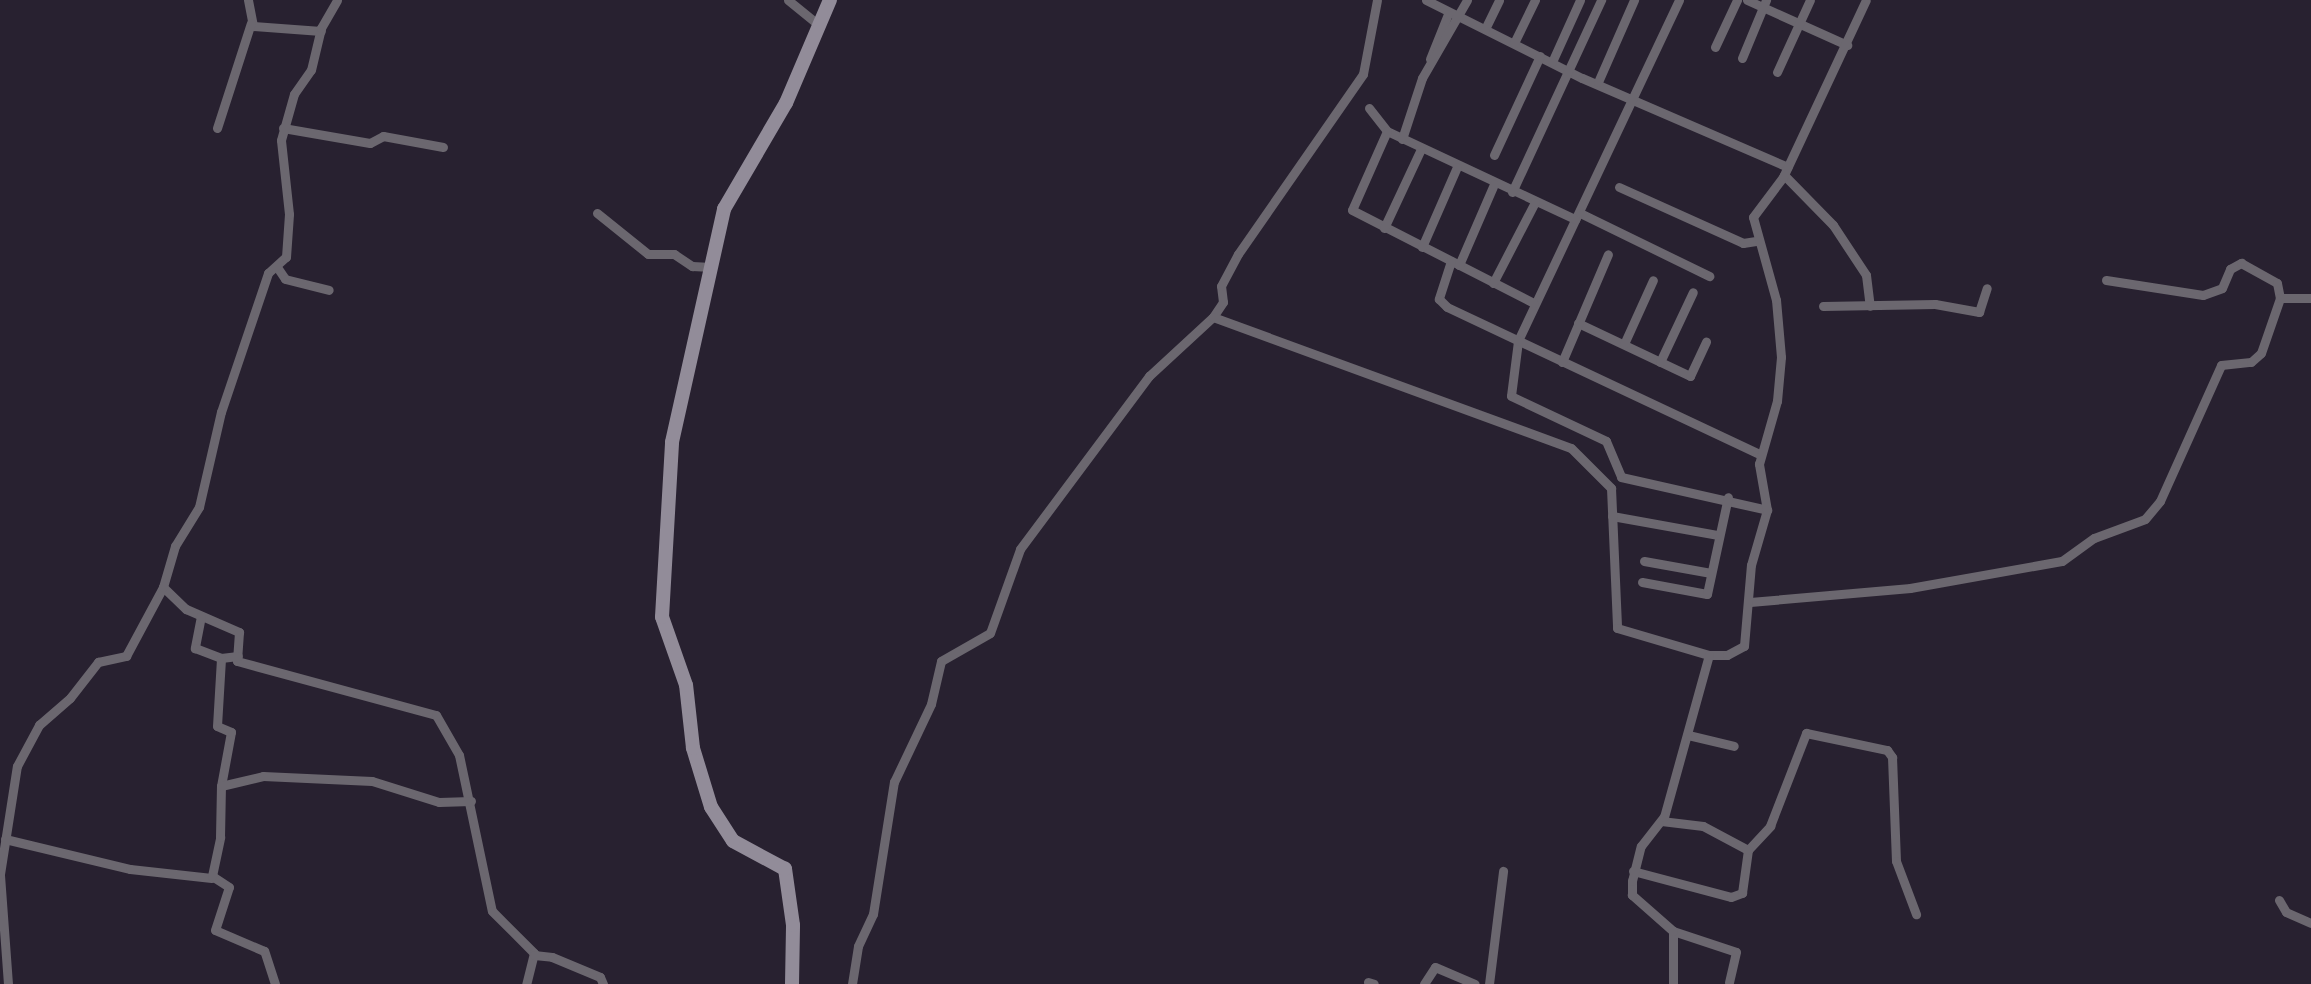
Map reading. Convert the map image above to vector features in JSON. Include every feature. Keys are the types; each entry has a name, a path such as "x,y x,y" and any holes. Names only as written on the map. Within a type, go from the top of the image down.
{"street":[{"path":"217,128 251,23 248,0"},
{"path":"7,980 0,881 17,766 39,725 70,698 98,662 124,659 163,587 175,546 201,500 221,412 268,273 277,267 288,251 283,128 294,94 311,70 321,31 337,0"},
{"path":"788,0 818,24"},
{"path":"792,984 793,925 785,869 733,841 711,807 693,748 686,685 663,628 672,442 724,209 786,103 830,0"},
{"path":"852,984 858,946 873,914 894,782 931,704 941,661 990,633 1020,549 1149,376 1213,317 1223,302 1221,286 1238,254 1363,74 1377,0"},
{"path":"1402,139 1422,78 1453,16 1467,0"},
{"path":"1485,29 1499,0"},
{"path":"1514,43 1535,0"},
{"path":"1552,62 1580,0"},
{"path":"1512,192 1601,0"},
{"path":"1598,82 1634,0"},
{"path":"1679,0 1534,303 1518,341 1511,396 1515,402 1606,441 1621,477 1728,497 1767,510"},
{"path":"1715,47 1737,0"},
{"path":"1747,0 1764,4 1799,26 1847,45"},
{"path":"1777,72 1810,0"},
{"path":"1213,317 1566,446 1611,488 1615,625 1709,655 1727,655 1744,646 1751,565 1767,510 1759,482 1760,454 1779,388 1781,328 1756,241 1753,217 1786,171 1866,0"},
{"path":"1429,1 1453,16 1786,171 1848,247 1866,277 1870,306"},
{"path":"1742,58 1764,4"},
{"path":"251,23 321,31"},
{"path":"1494,155 1540,56"},
{"path":"1369,108 1387,131 1457,167 1535,202 1578,216 1709,276"},
{"path":"283,128 370,143 382,136 443,147"},
{"path":"1387,131 1351,206 1384,228 1534,303"},
{"path":"1384,228 1421,149"},
{"path":"1422,247 1457,167"},
{"path":"1494,184 1439,301 1760,454"},
{"path":"1619,187 1743,243 1756,241"},
{"path":"1493,283 1535,202"},
{"path":"597,213 646,253 674,254 692,266 711,267"},
{"path":"1562,362 1608,254"},
{"path":"1750,602 1910,588 2062,561 2094,538 2145,519 2160,501 2221,365 2251,362 2261,353 2280,298 2277,283 2241,263 2230,269 2222,288 2203,295 2106,280"},
{"path":"277,267 285,279 329,290"},
{"path":"1624,344 1653,280"},
{"path":"1823,306 1935,304 1979,312 1987,288"},
{"path":"1660,362 1693,292"},
{"path":"2280,298 2311,298"},
{"path":"1578,323 1690,376 1706,341"},
{"path":"1642,582 1707,594 1728,497"},
{"path":"1612,516 1718,535"},
{"path":"1644,561 1711,573"},
{"path":"163,587 201,616 239,632 237,661 425,708 453,740 471,801 492,911 534,955 552,957 600,977 603,984"},
{"path":"201,616 194,647 221,658 238,656"},
{"path":"1709,655 1661,821 1646,837 1633,871 1632,895 1673,931 1736,952 1729,982"},
{"path":"212,878 220,837 221,786 231,732 217,726 221,658"},
{"path":"1633,871 1736,897 1742,893 1748,850 1770,826 1806,733 1887,750 1892,757 1895,857 1916,914"},
{"path":"1688,735 1734,746"},
{"path":"221,786 263,776 372,781 439,802 471,801"},
{"path":"1661,821 1703,826 1748,850"},
{"path":"5,839 130,869 212,878 229,887 215,930 264,951 275,984"},
{"path":"1489,984 1503,871"},
{"path":"2279,900 2286,912 2311,923"},
{"path":"1673,931 1673,984"},
{"path":"526,984 534,955"},
{"path":"0,963 7,980"},
{"path":"1424,984 1435,967 1475,984"}]}
